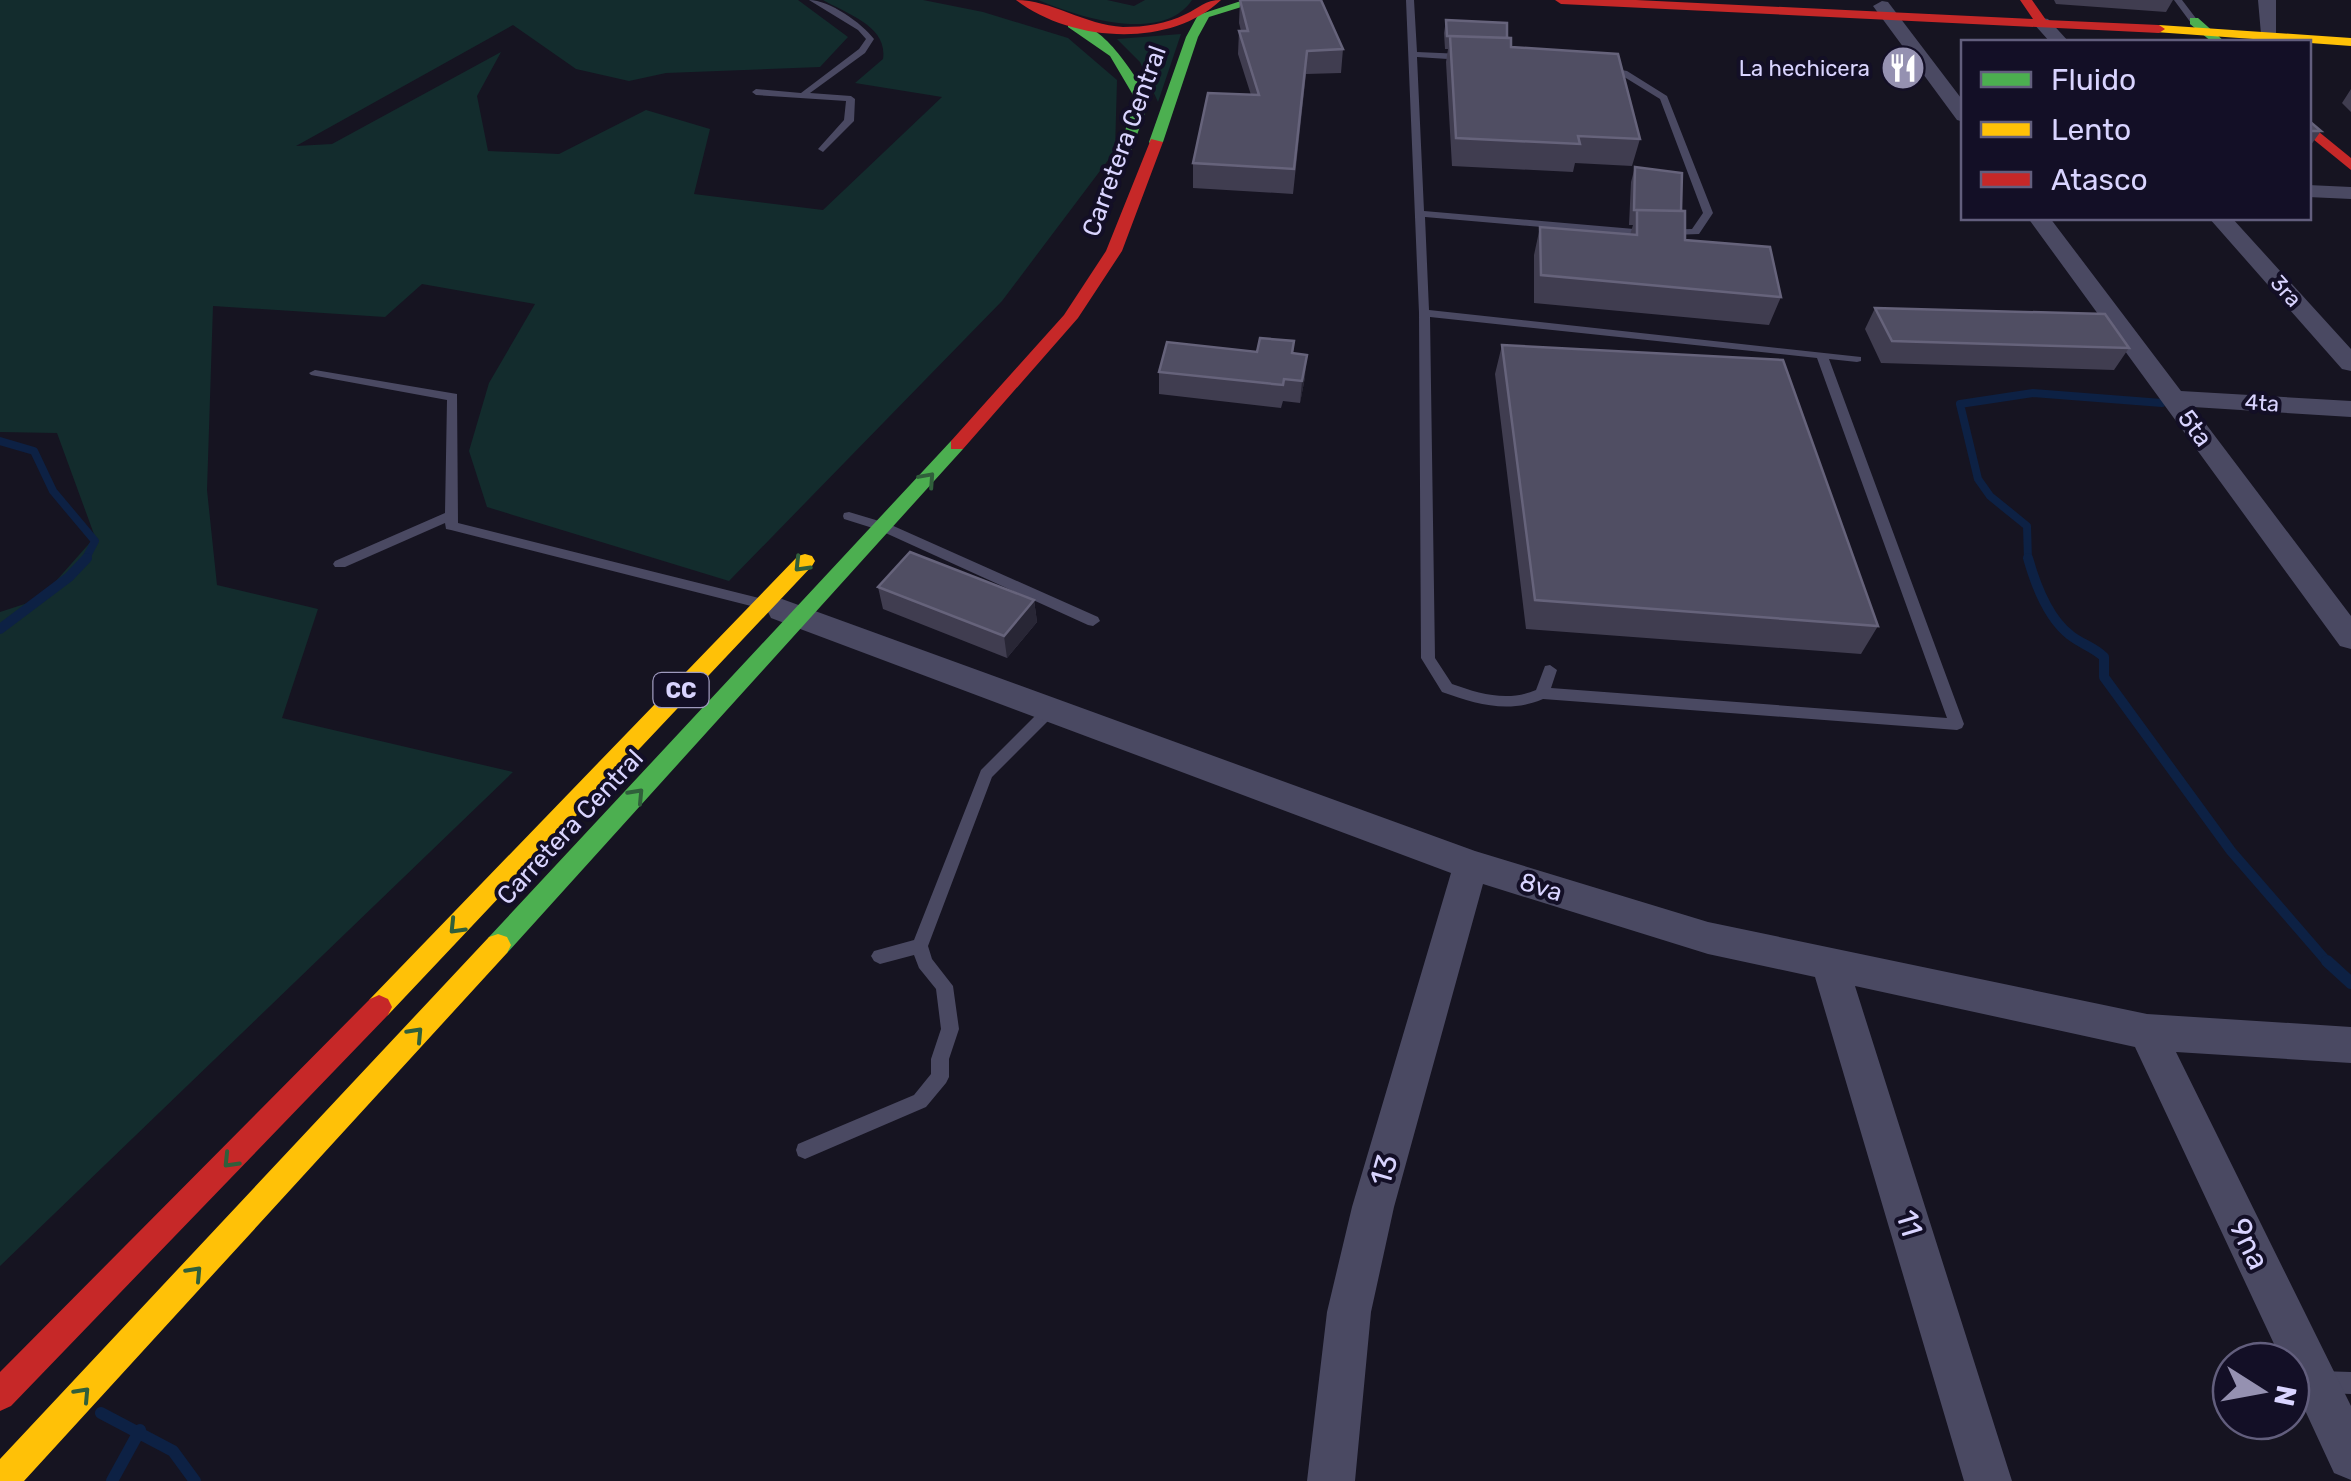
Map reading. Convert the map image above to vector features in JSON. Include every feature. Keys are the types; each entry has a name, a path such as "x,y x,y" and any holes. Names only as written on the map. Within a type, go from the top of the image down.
{"main road":[{"path":"993,0 1072,24 1142,29 1179,24 1209,8 1258,0"},
{"path":"1022,0 1042,14"},
{"path":"1561,0 2034,12 2206,32 2351,33"},
{"path":"1751,0 1886,11"},
{"name":"Carretera Central","path":"2,1481 884,527 1070,318 1114,251 1138,195 1192,37 1209,8"},
{"name":"Carretera Central","path":"1072,24 1101,38 1131,74 1143,100 1115,175"},
{"path":"2269,30 2351,42"},
{"path":"2311,130 2351,166"},
{"name":"Carretera Central","path":"0,1395 373,1014 842,523"}],"street":[{"path":"2267,0 2269,30"},
{"path":"1886,11 1961,112"},
{"path":"2034,12 2058,40"},
{"path":"2311,190 2351,193"},
{"name":"5ta","path":"2040,220 2351,638"},
{"name":"3ra","path":"2222,220 2351,364"},
{"name":"4ta","path":"2173,398 2351,409"},
{"name":"8va","path":"763,604 1471,866 1708,938 2146,1032 2351,1045"},
{"name":"13","path":"1331,1481 1349,1312 1369,1225 1471,866"},
{"name":"11","path":"1830,964 1988,1481"},
{"name":"9na","path":"2146,1032 2333,1382 2351,1456"}],"lane":[{"path":"805,93 862,51 870,39 861,28 814,0"},
{"path":"1410,0 1424,313 1428,658 1447,688 1488,702 1526,702 1542,693 1957,724 1822,356"},
{"path":"2178,0 2206,32"},
{"path":"1412,54 1470,58"},
{"path":"1420,214 1646,233 1695,232 1708,213 1664,98 1624,73 1585,66"},
{"path":"756,92 850,98 849,120 824,149"},
{"path":"1424,313 1858,359"},
{"path":"314,373 453,396 451,526 763,604"},
{"path":"340,564 452,514"},
{"path":"842,523 884,527 1093,621"},
{"path":"1542,693 1550,670"},
{"path":"805,1150 920,1101 940,1076 940,1059 950,1030 944,986 925,963 920,946 986,774 1050,710"},
{"path":"880,956 920,946"}],"green space":[{"path":"0,0 798,0 848,37 820,67 666,73 629,81 576,69 513,25 296,146 332,144 501,52 477,96 488,151 559,154 646,110 710,129 694,194 823,210 942,97 855,83 883,59 883,48 864,22 823,0 923,0 983,12 1068,38 1117,80 1115,151 1002,301 729,581 487,507 469,451 489,383 535,304 422,284 385,317 213,306 207,490 217,585 318,609 282,718 513,772 0,1266 0,612 40,599 95,537 57,433 0,432"},
{"path":"1038,0 1107,0 1134,6 1145,0 1192,0 1178,14 1140,24 1096,19"},
{"path":"1181,34 1158,102 1140,62 1117,39"}],"building":[{"path":"1240,0 1321,0 1343,49 1307,51 1294,169 1193,163 1208,93 1259,95 1239,31 1248,31"},
{"path":"1446,20 1507,23 1507,38 1447,36"},
{"path":"1450,36 1511,38 1511,47 1618,54 1640,139 1578,136 1580,144 1456,138"},
{"path":"1635,167 1682,173 1681,211 1634,210"},
{"path":"1637,210 1685,211 1685,240 1770,247 1781,297 1541,275 1540,227 1637,235"},
{"path":"1875,308 2105,314 2129,348 1892,341"},
{"path":"1260,338 1294,341 1292,353 1307,355 1302,381 1284,379 1283,385 1159,372 1167,342 1257,352"},
{"path":"1502,345 1783,360 1878,626 1535,600"},
{"path":"910,552 1034,600 1004,636 878,587"}],"waterway":[{"path":"2028,560 2027,526 1990,496 1978,479 1960,404 2033,393 2162,403"},
{"path":"0,441 34,451 53,491 95,541 85,560"},
{"path":"0,629 69,577 87,558"},
{"path":"2028,558 2055,619 2070,635 2104,657 2104,677 2231,851 2329,964"},
{"path":"2327,961 2351,983"},
{"path":"101,1413 138,1433"},
{"path":"112,1481 138,1433"},
{"path":"138,1433 173,1451 195,1481"}],"traffic: fast":[{"path":"1156,142 1192,37 1204,15 1258,0"},
{"path":"2194,21 2217,40"},
{"path":"1072,24 1115,54 1143,100 1124,153"},
{"path":"498,945 957,445"}],"traffic: slow":[{"path":"2159,29 2351,42"},
{"path":"379,1007 805,561"},
{"path":"2,1481 498,945"}],"traffic: jam":[{"path":"1022,0 1069,20 1120,30 1171,25 1215,0"},
{"path":"1561,0 2159,29"},
{"path":"2026,0 2042,23"},
{"path":"2311,130 2351,166"},
{"path":"957,445 1070,318 1114,251 1156,142"},
{"path":"0,1395 379,1007"}],"place":[{"name":"La hechicera","path":"1903,68"}]}
